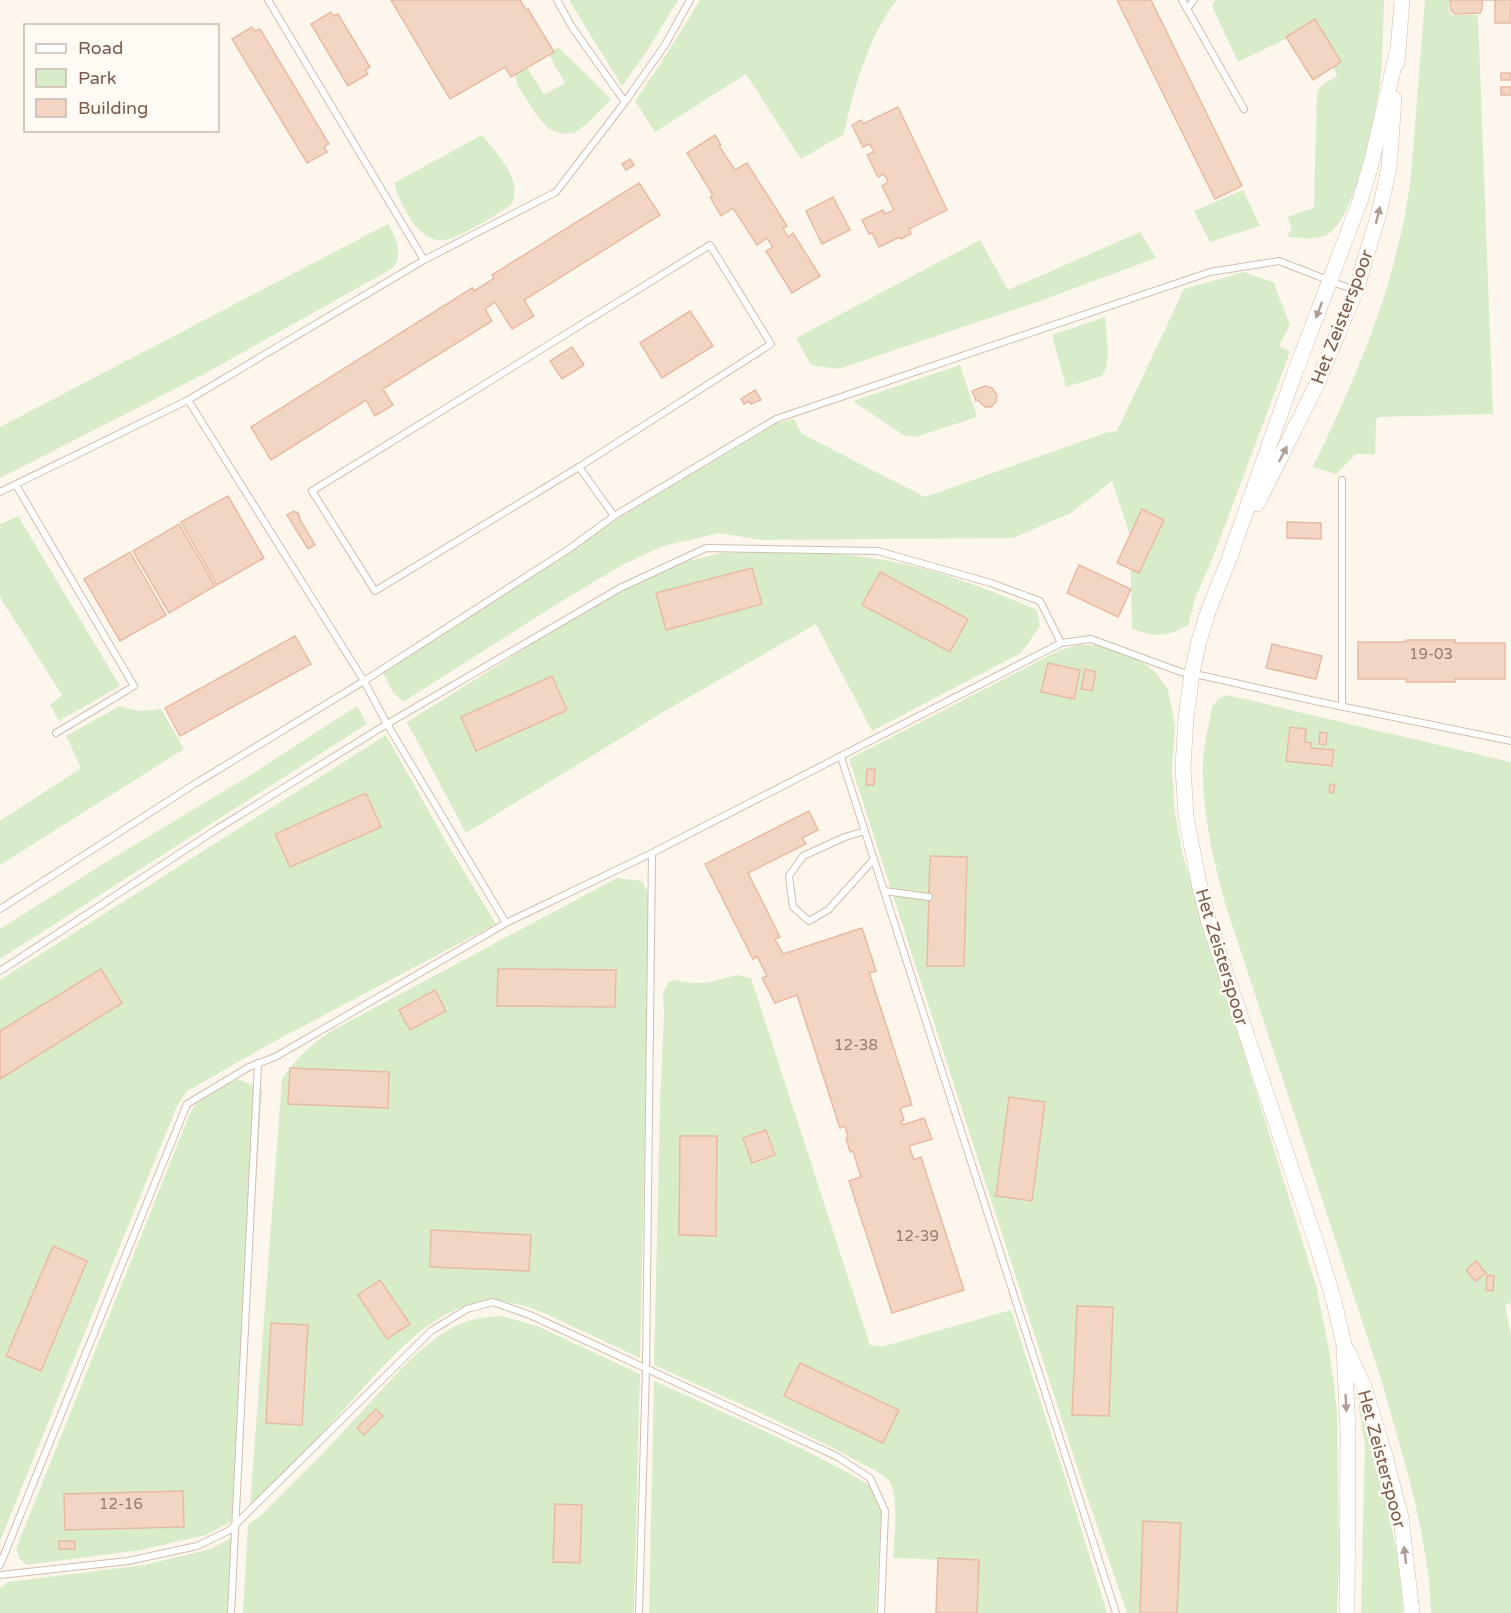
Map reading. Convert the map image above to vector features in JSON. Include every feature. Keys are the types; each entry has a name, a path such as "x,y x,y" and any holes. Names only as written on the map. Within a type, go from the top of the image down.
{"street":[{"name":"Het Zeisterspoor","path":"1228,562 1316,386 1356,290 1379,213 1389,168 1402,0"},
{"name":"Het Zeisterspoor","path":"1347,1613 1348,1434 1344,1345 1318,1248 1209,923 1186,817 1184,767 1186,718 1192,674 1209,609 1360,201 1397,53"},
{"name":"Het Zeisterspoor","path":"1344,1345 1364,1387 1390,1474 1401,1518 1412,1613"}],"lane":[{"path":"268,0 424,260"},
{"path":"557,0 572,27 625,102"},
{"path":"0,492 188,400 424,260 556,192 625,102 665,45 690,0"},
{"path":"1182,0 1244,110"},
{"path":"1187,9 1194,0"},
{"path":"710,244 771,344 579,467 375,591 312,491 710,244"},
{"path":"0,909 193,785 364,681 569,549 614,516 776,419 1210,272 1279,261 1356,290"},
{"path":"188,400 364,681 387,724 507,923"},
{"path":"579,467 614,516"},
{"path":"1342,480 1342,707"},
{"path":"16,485 135,686 56,733"},
{"path":"0,970 217,829 387,724 620,588 706,548 878,551 991,583 1040,601 1061,643"},
{"path":"0,1565 187,1104 249,1067 275,1057 507,923 652,854 1061,643 1091,639 1181,672 1511,741"},
{"path":"841,757 1116,1613"},
{"path":"864,831 803,856 789,876 793,907 809,921 828,910 874,860"},
{"path":"639,1613 646,1369 652,854"},
{"path":"884,891 929,897"},
{"path":"231,1613 258,1063"},
{"path":"0,1575 128,1561 196,1546 230,1530 431,1331 467,1309 493,1302 530,1315 836,1456 870,1479 885,1511 881,1613"}],"green space":[{"path":"569,0 678,0 647,51 622,86"},
{"path":"700,0 897,0 887,13 870,46 857,82 844,134 801,159 746,74 655,132 635,101"},
{"path":"1215,0 1384,0 1380,83 1369,141 1347,208 1338,224 1328,234 1313,238 1287,237 1292,227 1287,217 1314,208 1317,92 1322,85 1337,76 1316,27 1312,26 1238,62 1212,6"},
{"path":"1425,0 1449,0 1449,12 1452,15 1478,15 1493,414 1378,417 1375,454 1356,454 1336,474 1313,467 1361,361 1387,288 1397,251 1411,175"},
{"path":"558,47 611,99 588,123 574,133 563,134 549,129 538,117 517,84 514,68 524,62 544,95 565,83 548,53"},
{"path":"482,135 501,159 512,178 514,197 510,206 459,235 443,240 425,235 405,211 394,183"},
{"path":"1243,190 1260,226 1210,242 1194,211"},
{"path":"388,224 396,240 398,252 393,268 206,373 0,478 0,427"},
{"path":"1140,232 1156,258 1045,299 839,369 811,365 796,338 980,240 1008,290"},
{"path":"1244,272 1275,283 1290,325 1279,346 1290,352 1195,599 1188,625 1180,629 1160,635 1132,629 1130,535 1112,481 1071,513 1013,538 761,540 719,533 663,546 624,564 570,596 403,702 392,691 382,670 749,435 777,423 794,419 802,434 925,497 1105,433 1117,431 1184,289"},
{"path":"1105,317 1108,348 1105,371 1102,376 1066,387 1052,335"},
{"path":"960,365 977,417 916,437 905,436 853,401"},
{"path":"18,516 120,686 59,721 50,705 62,695 0,597 0,524"},
{"path":"763,550 844,555 885,560 924,569 981,587 1037,610 1040,626 1021,653 872,731 816,624 665,711 466,833 407,722 583,612 632,586 680,563 722,553"},
{"path":"1079,645 1105,645 1141,661 1156,673 1168,690 1175,726 1172,771 1175,813 1183,856 1316,1285 1329,1350 1337,1415 1339,1560 1337,1613 1127,1613 1081,1479 849,759 1060,650"},
{"path":"1227,695 1511,762 1511,1303 1505,1305 1511,1335 1511,1613 1431,1613 1422,1535 1412,1489 1382,1382 1225,903 1213,852 1204,801 1203,759 1212,707 1218,699"},
{"path":"120,706 139,711 161,709 184,749 0,865 0,821 81,768 66,736"},
{"path":"357,706 367,724 0,959 0,929 244,779"},
{"path":"386,735 449,847 496,924 277,1040 187,1091 177,1106 0,1541 0,980"},
{"path":"617,878 642,881 650,896 640,1358 549,1315 524,1306 506,1302 480,1302 455,1310 430,1324 407,1342 250,1506 282,1079 304,1052 331,1031"},
{"path":"737,975 751,978 870,1345 881,1347 1011,1310 1107,1613 974,1613 976,1561 893,1558 895,1507 892,1488 886,1478 802,1432 654,1365 663,993 669,982 675,980 707,983"},
{"path":"238,1079 262,1090 234,1520 206,1535 141,1550 26,1565 19,1558 16,1549 190,1113 199,1100"},
{"path":"502,1316 537,1326 640,1374 634,1613 243,1613 248,1525 307,1469 422,1349 462,1323"},
{"path":"654,1381 812,1454 869,1485 879,1494 882,1514 876,1613 649,1613"},
{"path":"1356,1392 1392,1529 1403,1613 1361,1613 1365,1445"},
{"path":"233,1537 228,1613 0,1613 0,1588 8,1582 144,1565 211,1549"}],"building":[{"path":"391,0 520,0 554,52 511,77 505,67 450,99"},
{"path":"1117,0 1151,0 1242,186 1215,199"},
{"path":"1450,0 1482,0 1482,9 1480,13 1455,14 1451,11"},
{"path":"1495,0 1511,0 1511,23 1495,23"},
{"path":"331,12 333,16 338,14 370,67 365,70 368,74 348,86 311,24"},
{"path":"1315,19 1341,62 1313,80 1286,37"},
{"path":"252,27 255,31 260,29 329,144 324,147 327,152 307,163 232,39"},
{"path":"1501,73 1511,73 1511,80 1501,80"},
{"path":"1501,87 1511,87 1511,95 1501,95"},
{"path":"898,107 947,210 909,229 911,234 879,247 862,220 883,210 885,214 894,210 882,186 888,182 884,174 878,177 867,155 874,152 870,144 863,147 852,125 861,120 863,124"},
{"path":"715,135 721,145 719,146 735,170 747,163 787,226 783,228 788,237 793,233 820,276 792,293 766,251 773,247 767,238 757,245 733,208 721,216 710,197 713,195 687,153"},
{"path":"630,159 634,165 626,170 622,164"},
{"path":"639,183 660,215 524,300 534,316 512,329 495,302 485,309 492,321 383,389 393,405 375,416 366,400 271,460 251,427 472,288 474,291 490,281 494,278 492,275"},
{"path":"833,197 850,230 822,244 806,211"},
{"path":"690,311 713,346 662,378 640,343"},
{"path":"572,347 584,365 562,379 550,361"},
{"path":"985,386 992,388 997,395 996,402 991,407 985,407 978,400 976,401 972,391"},
{"path":"755,390 761,400 744,404 741,399"},
{"path":"228,496 264,558 217,585 181,522"},
{"path":"1142,509 1164,520 1139,573 1117,563"},
{"path":"294,511 297,512 315,545 308,549 287,515"},
{"path":"1287,522 1321,523 1321,539 1287,538"},
{"path":"179,524 215,586 169,613 133,551"},
{"path":"130,552 166,615 120,641 84,579"},
{"path":"1079,565 1131,589 1118,617 1067,593"},
{"path":"752,568 762,604 666,630 656,593"},
{"path":"880,572 968,619 950,652 862,605"},
{"path":"295,636 311,664 180,736 165,708"},
{"path":"1406,640 1505,643 1505,679 1406,682 1406,679 1358,679 1358,642 1406,642"},
{"path":"1272,644 1322,656 1316,679 1266,668"},
{"path":"1048,663 1080,670 1074,699 1041,692"},
{"path":"1085,669 1096,672 1092,691 1081,689"},
{"path":"552,676 567,710 476,751 461,717"},
{"path":"1290,727 1306,729 1305,742 1311,743 1311,748 1334,750 1332,766 1286,761"},
{"path":"1320,732 1327,733 1326,745 1319,744"},
{"path":"867,769 875,769 874,785 866,785"},
{"path":"1330,784 1335,785 1333,793 1329,792"},
{"path":"366,793 381,827 290,867 275,834"},
{"path":"809,811 818,830 802,838 806,844 748,873 780,937 775,939 783,954 862,928 876,971 869,973 912,1105 900,1108 904,1120 901,1121 903,1125 924,1118 932,1139 909,1146 914,1160 921,1157 964,1290 892,1313 849,1181 861,1177 853,1151 850,1152 845,1126 840,1128 797,995 775,1003 762,978 767,976 757,956 753,959 705,864"},
{"path":"930,856 967,857 964,966 927,966"},
{"path":"101,969 122,1003 0,1079 0,1031"},
{"path":"498,969 616,970 615,1007 497,1006"},
{"path":"435,990 446,1011 410,1030 399,1010"},
{"path":"290,1068 389,1072 388,1108 288,1104"},
{"path":"1009,1097 1045,1102 1032,1201 996,1196"},
{"path":"766,1130 775,1155 752,1163 743,1138"},
{"path":"680,1136 717,1136 716,1236 679,1235"},
{"path":"431,1230 531,1235 529,1271 430,1267"},
{"path":"53,1246 87,1261 41,1371 6,1356"},
{"path":"1476,1261 1486,1273 1475,1281 1466,1270"},
{"path":"1487,1275 1494,1276 1493,1291 1486,1290"},
{"path":"380,1280 410,1324 387,1339 358,1295"},
{"path":"1077,1306 1113,1307 1109,1416 1072,1415"},
{"path":"271,1323 308,1325 302,1425 266,1423"},
{"path":"800,1363 899,1410 883,1443 784,1396"},
{"path":"376,1409 383,1416 364,1435 357,1428"},
{"path":"183,1491 184,1527 65,1530 64,1494"},
{"path":"555,1504 582,1505 580,1563 553,1562"},
{"path":"1143,1521 1181,1523 1177,1613 1140,1613"},
{"path":"59,1541 75,1541 75,1549 59,1549"},
{"path":"938,1558 979,1560 977,1613 936,1613"}]}
